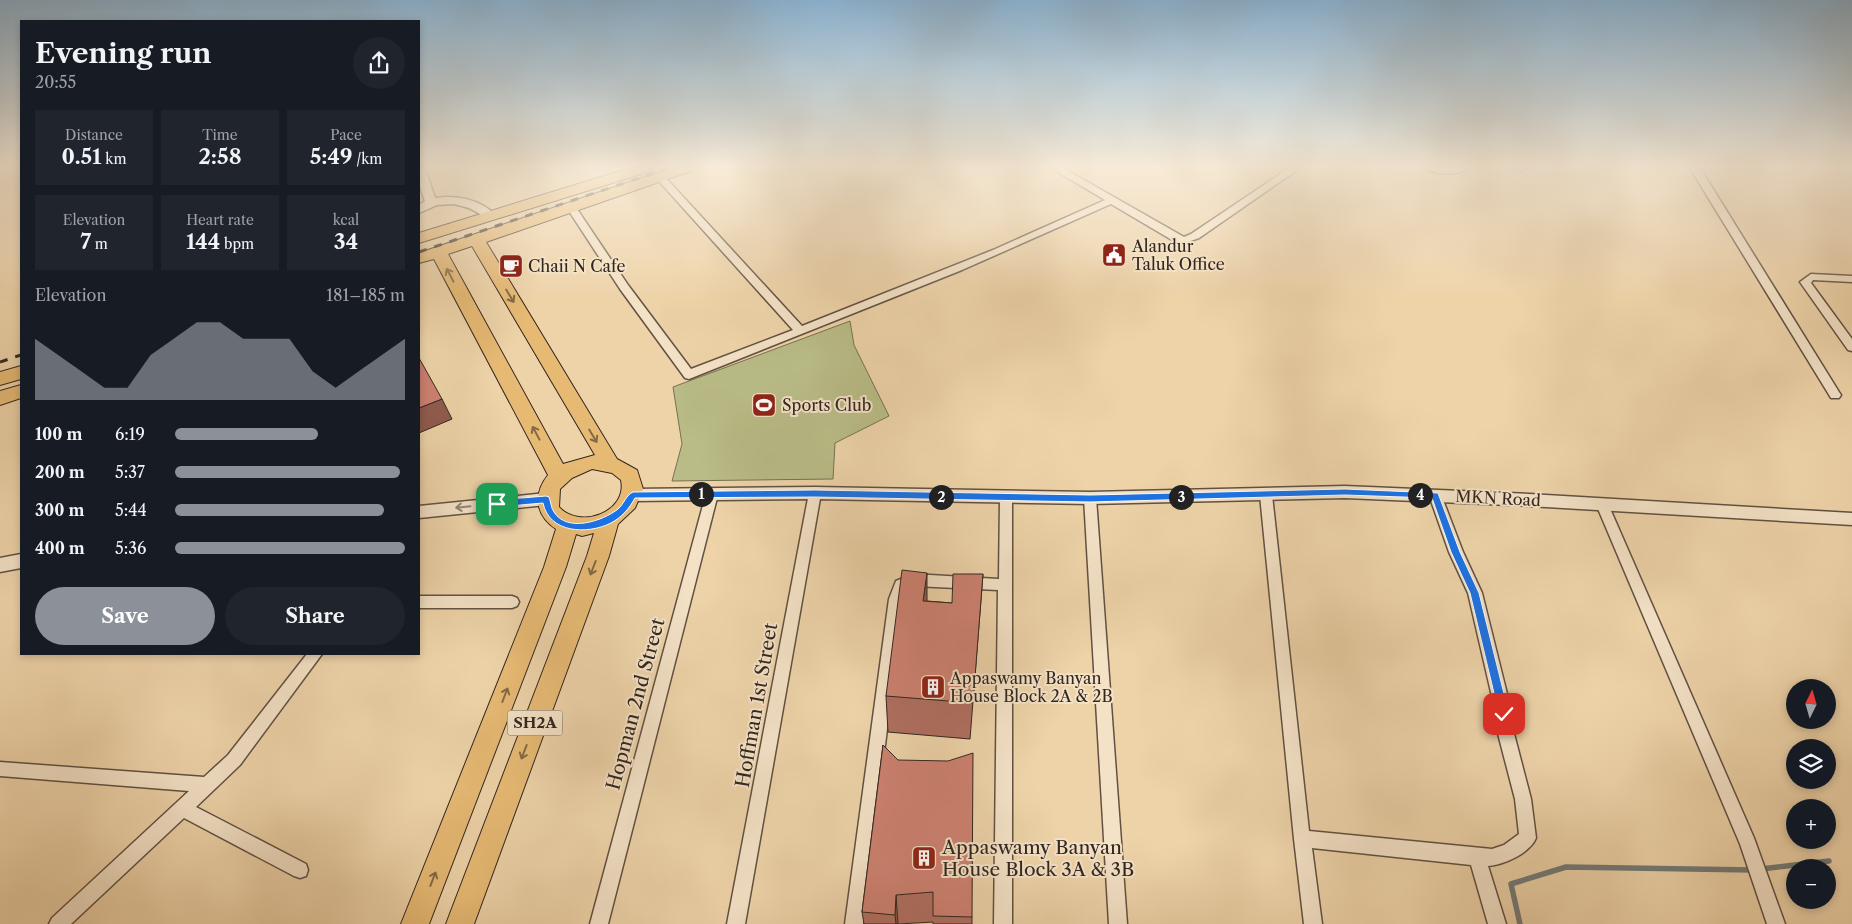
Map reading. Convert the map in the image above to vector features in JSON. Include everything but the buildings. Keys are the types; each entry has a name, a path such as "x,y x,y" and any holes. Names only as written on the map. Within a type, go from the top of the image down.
{"main road":[{"path":"420,238 505,211"},
{"path":"420,258 562,211"},
{"path":"476,239 609,462"},
{"path":"438,251 559,476"},
{"path":"0,380 20,372"},
{"path":"0,398 20,391"},
{"path":"592,462 609,462 623,468 631,476 634,484 633,495 623,510 608,521 587,526 568,525 554,519 549,512 546,499 549,490 559,476 575,466 592,462"},
{"name":"SH2A","path":"460,924 598,556 608,521"},
{"name":"SH2A","path":"415,924 555,567 568,525"}],"street":[{"path":"482,211 489,216"},
{"path":"574,211 624,287 689,375 736,353 800,331 1066,223 1090,211"},
{"path":"691,211 800,331"},
{"path":"1128,211 1165,233 1185,240 1196,236 1232,211"},
{"path":"1722,211 1835,395"},
{"path":"1852,279 1811,277 1805,282 1852,347"},
{"name":"MKN Road","path":"633,495 815,494 1090,498 1345,492 1436,495 1852,519"},
{"name":"Hopman 2nd Street","path":"599,924 712,494"},
{"name":"Hoffman 1st Street","path":"736,924 815,494"},
{"path":"1266,495 1302,839 1313,924"},
{"path":"1302,839 1434,851 1487,859 1505,855 1528,838 1523,799 1475,593 1456,552 1436,495"},
{"path":"1003,924 1006,498"},
{"path":"1090,498 1118,924"},
{"path":"420,512 546,499"},
{"path":"1602,504 1748,844 1776,924"},
{"path":"0,564 20,561"},
{"path":"854,924 896,599 901,585 913,580 1006,585"},
{"path":"420,602 512,602"},
{"path":"58,924 208,784 254,736 314,655"},
{"path":"0,769 208,784"},
{"path":"182,808 300,870"},
{"path":"1477,857 1497,924"}],"green space":[{"path":"850,321 854,345 889,416 835,443 833,479 672,481 682,444 673,387"}],"waterway":[{"path":"1761,869 1786,866"},
{"path":"1520,924 1511,884 1566,867 1753,870"}],"railway":[{"path":"420,252 541,211"},
{"path":"0,362 20,355"}],"place":[{"name":"Alandur Taluk Office","path":"1114,255"},
{"name":"Chaii N Cafe","path":"511,266"},
{"name":"Sports Club","path":"764,405"},
{"name":"Appaswamy Banyan House Block 2A & 2B","path":"933,687"},
{"name":"Appaswamy Banyan House Block 3A & 3B","path":"924,858"}],"route":[{"path":"497,504 546,499 549,512 554,519 568,525 587,526 608,521 623,510 633,495 815,494 1090,498 1345,492 1436,495 1456,552 1475,593 1504,714"}]}
